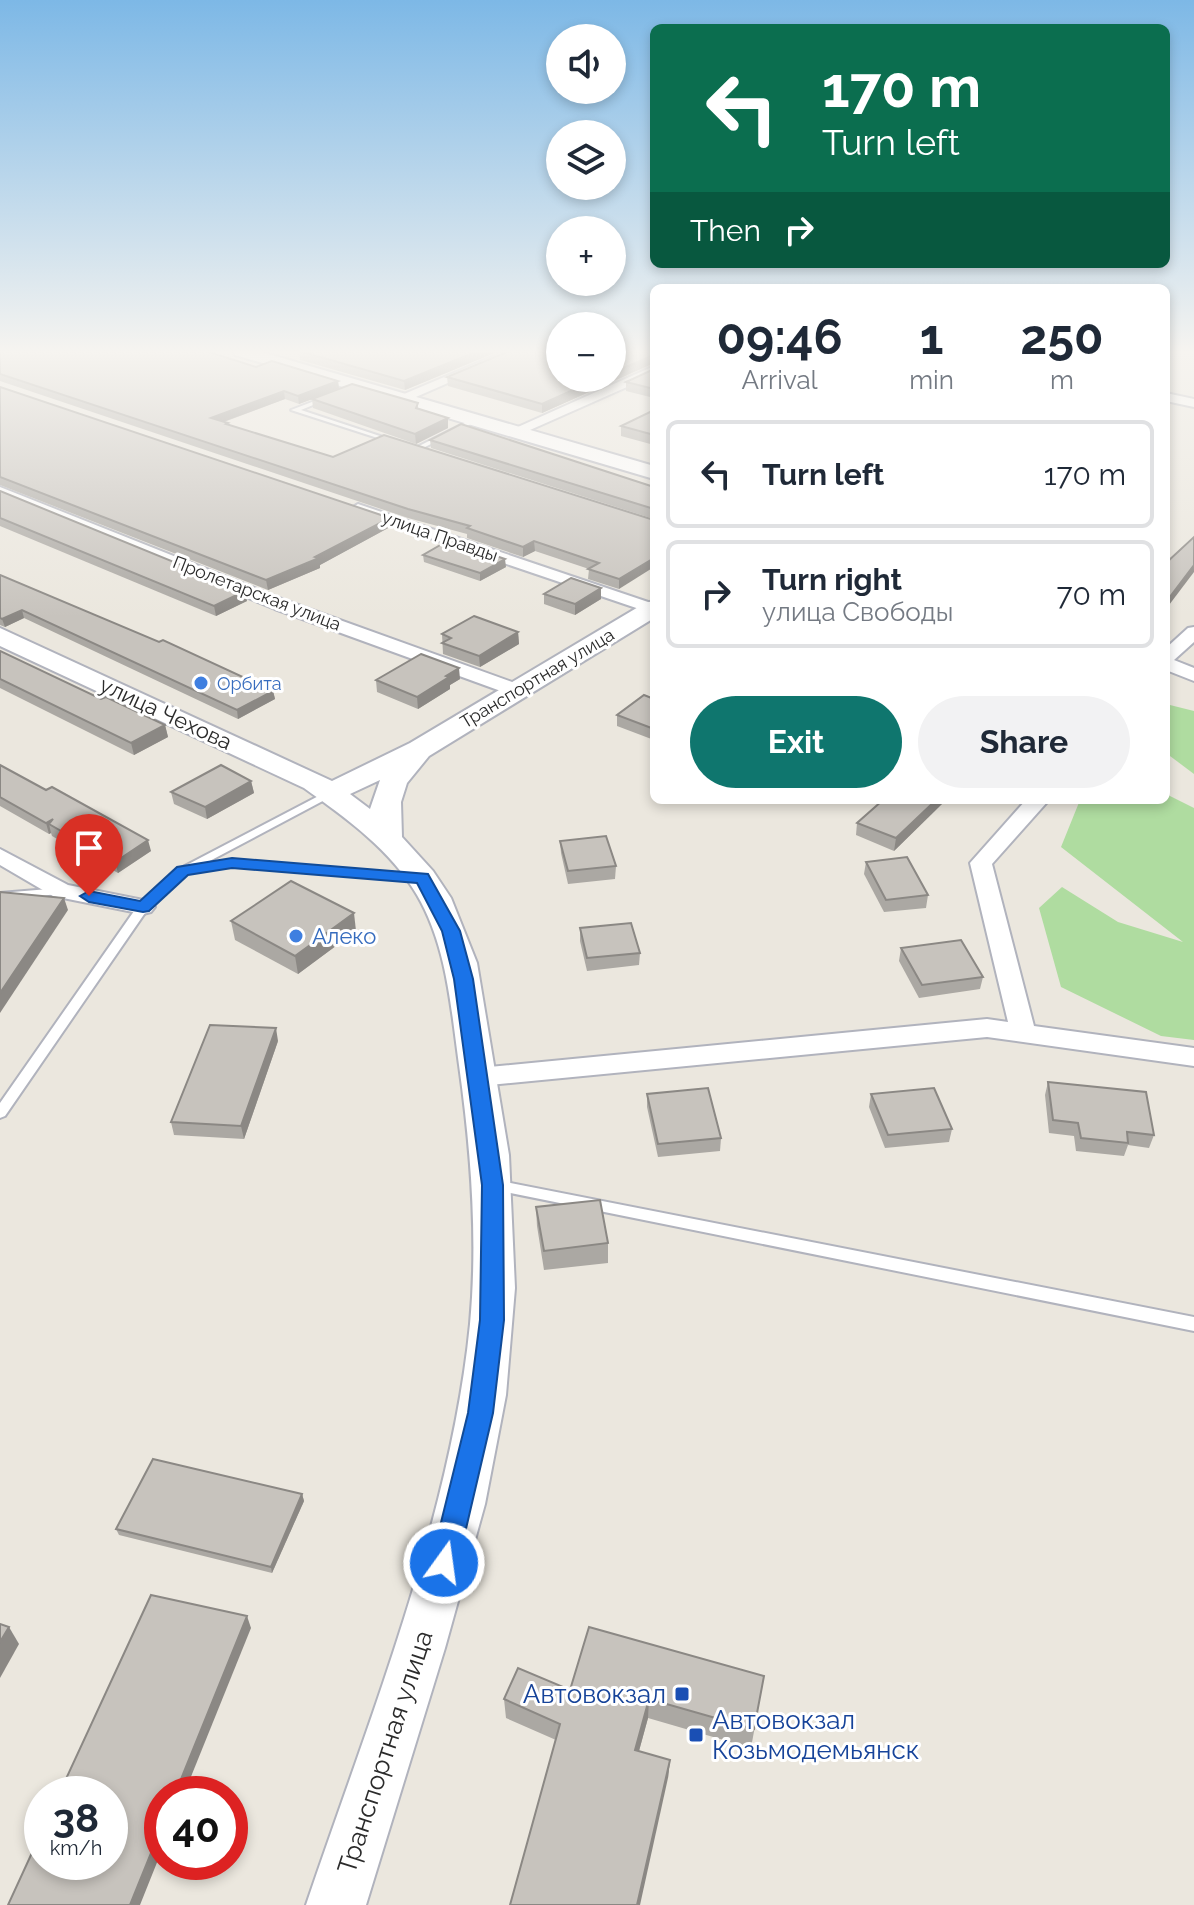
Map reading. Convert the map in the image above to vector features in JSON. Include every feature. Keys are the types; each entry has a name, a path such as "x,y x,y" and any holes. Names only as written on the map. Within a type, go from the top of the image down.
{"street":[{"path":"547,440 650,470"},
{"name":"Пролетарская улица","path":"0,491 281,605 516,690"},
{"name":"улица Правды","path":"341,503 650,607"},
{"name":"Транспортная улица","path":"420,749 650,610"},
{"path":"1170,656 1194,632"},
{"name":"улица Чехова","path":"0,636 314,782 330,793"},
{"path":"1170,662 1194,675"},
{"path":"330,793 420,749"},
{"path":"387,837 383,812 387,791 399,771 420,749"},
{"name":"Транспортная улица","path":"330,793 387,837 422,878 451,931 464,979 492,1185 492,1320 481,1413 444,1563 336,1905"},
{"path":"1023,1033 981,863 1034,804"},
{"path":"0,856 61,891 143,907"},
{"path":"479,1077 987,1028 1194,1057"}],"lane":[{"path":"388,440 431,454"},
{"path":"417,449 435,440"},
{"path":"0,1113 143,907 183,871 330,793"},
{"path":"183,871 232,863 422,878"},
{"path":"0,897 61,891"},
{"path":"492,1185 1194,1324"}],"green space":[{"path":"1170,705 1194,711 1194,774 1170,756"},
{"path":"1170,796 1194,808 1194,1040 1161,1036 1061,987 1039,908 1062,887 1118,922 1183,942 1061,847 1078,804 1170,804"}],"building":[{"path":"0,440 157,440 390,518 315,557 319,558 266,580 0,477"},
{"path":"199,440 278,440 333,457 373,440 400,440 650,519 650,560 619,579 588,569 599,563 534,541 523,547 467,528 470,526 408,509"},
{"path":"430,440 510,440 650,486 650,508"},
{"path":"0,491 245,591 214,606 0,518"},
{"path":"1194,537 1194,565 1170,597 1170,559"},
{"path":"449,540 505,559 480,573 423,555"},
{"path":"0,575 159,642 163,640 273,691 237,710 22,610 2,619"},
{"path":"571,578 601,588 575,604 544,594"},
{"path":"474,616 518,632 479,656 442,643 451,638 442,634"},
{"path":"0,651 101,699 106,697 165,725 131,743 0,679"},
{"path":"421,654 459,668 417,697 376,680"},
{"path":"644,695 650,697 650,727 617,715"},
{"path":"0,765 46,790 52,787 148,840 115,862 49,824 53,819 46,823 0,797"},
{"path":"221,765 251,781 205,807 171,792"},
{"path":"878,804 932,804 896,838 857,823"},
{"path":"606,836 616,866 568,871 560,841"},
{"path":"907,857 928,895 886,900 866,862"},
{"path":"291,881 354,913 295,956 231,921"},
{"path":"0,892 64,898 0,993"},
{"path":"631,923 640,953 587,958 580,928"},
{"path":"961,940 983,977 922,985 901,948"},
{"path":"210,1025 276,1028 241,1126 171,1122"},
{"path":"1048,1082 1146,1092 1154,1135 1127,1132 1128,1143 1081,1138 1078,1123 1053,1120"},
{"path":"708,1088 721,1138 658,1144 647,1094"},
{"path":"934,1088 952,1129 888,1135 871,1094"},
{"path":"600,1200 608,1243 544,1251 536,1207"},
{"path":"153,1459 302,1494 271,1567 116,1529"},
{"path":"151,1595 247,1616 182,1776 144,1776 144,1870 130,1905 8,1905 24,1870 24,1880 128,1880 128,1776 67,1776"},
{"path":"0,1624 9,1627 0,1642"},
{"path":"589,1627 764,1676 754,1729 649,1699 635,1750 670,1760 637,1905 510,1905 560,1724 504,1699 518,1668 570,1690"}],"place":[{"name":"Орбита","path":"201,683"},
{"name":"Алеко","path":"296,936"},
{"name":"Автовокзал","path":"682,1694"},
{"name":"Автовокзал Козьмодемьянск","path":"696,1735"}],"route":[{"path":"89,896 143,907 183,871 232,863 316,867 422,878 436,899 451,931 464,979 492,1185 492,1320 481,1413 444,1563"}]}
